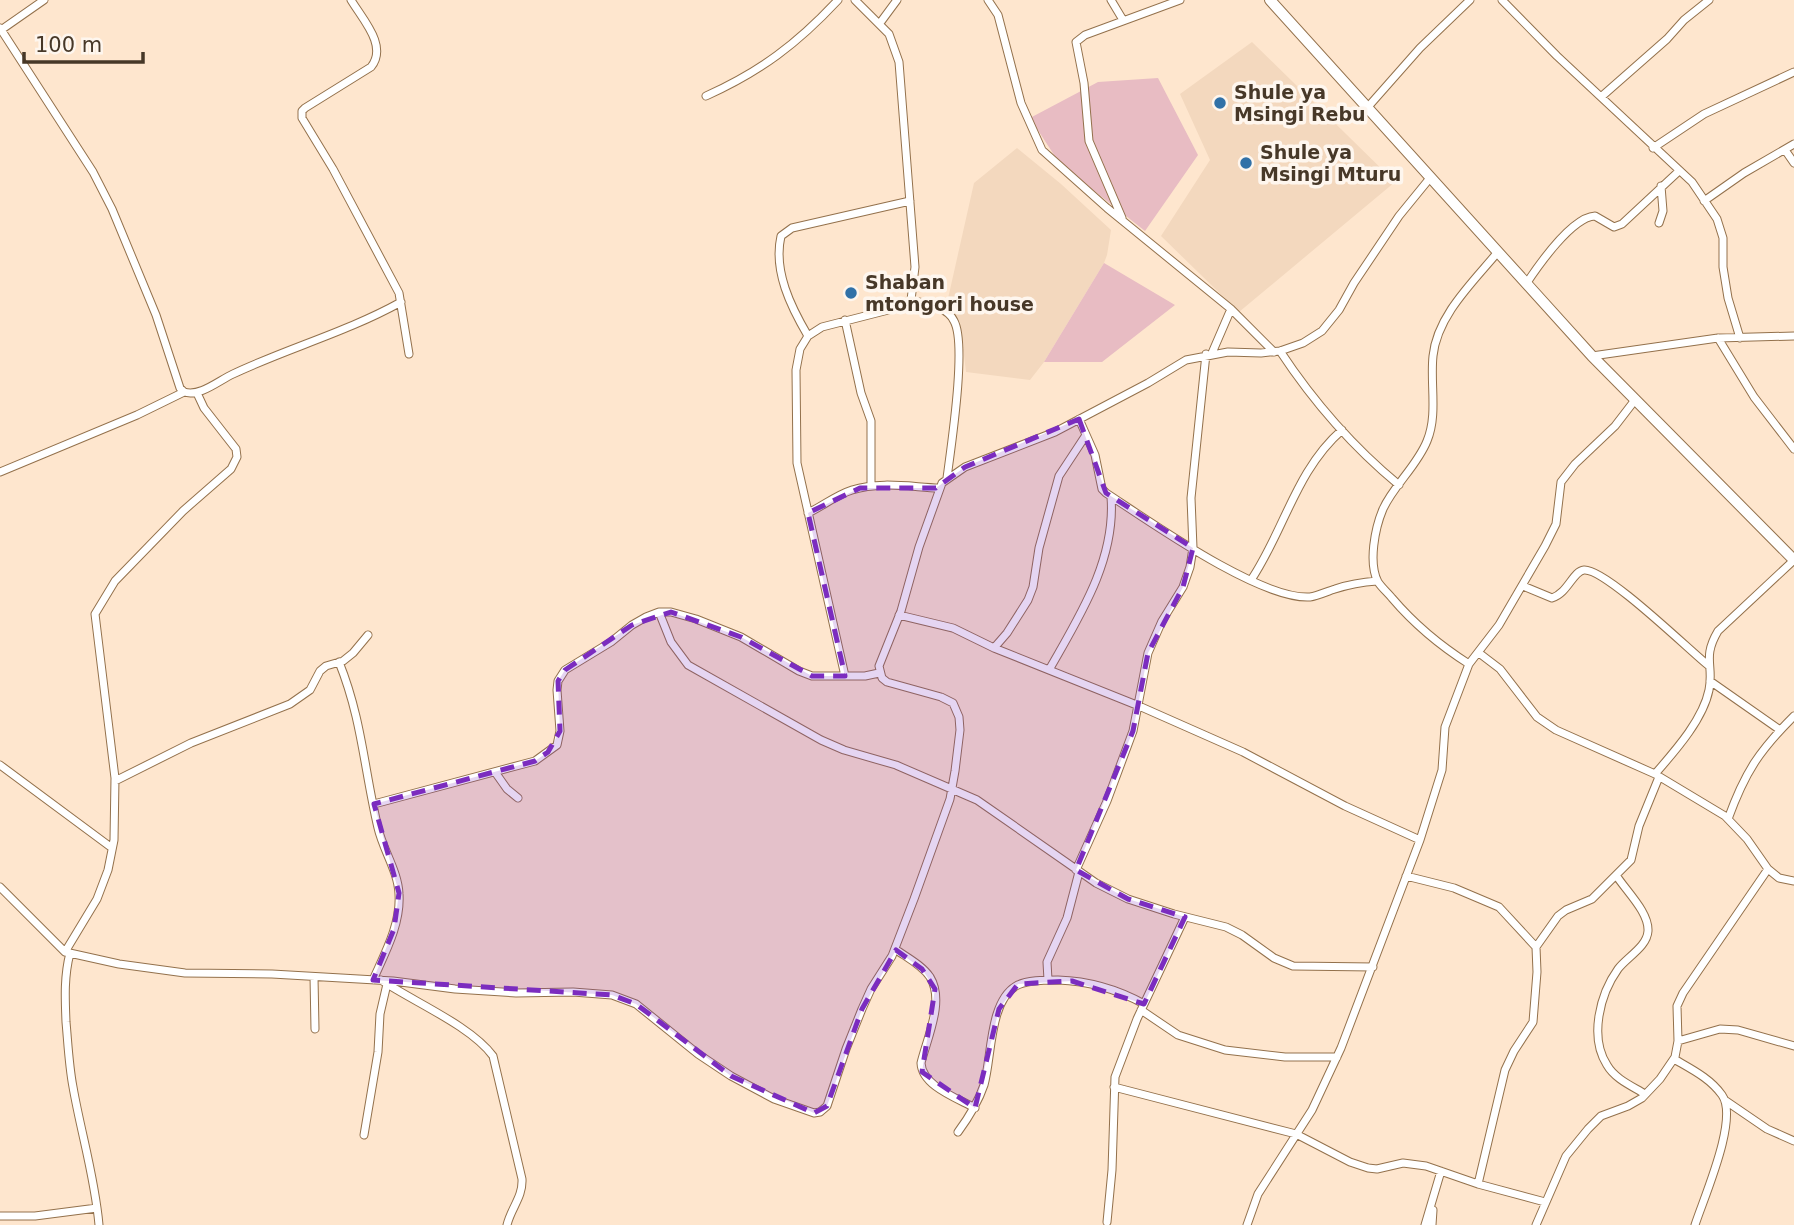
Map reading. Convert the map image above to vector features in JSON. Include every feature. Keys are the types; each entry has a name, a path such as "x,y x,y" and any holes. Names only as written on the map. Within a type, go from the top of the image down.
{"main road":[{"path":"1270,0 1592,356 1794,560"}],"street":[{"path":"44,0 1,29 93,172 112,209 156,315 184,393"},
{"path":"351,0 378,46 377,60 371,67 305,108 302,118 333,169 399,293 409,354"},
{"path":"706,96 785,52 838,0"},
{"path":"845,676 797,463 796,370 800,349 808,336 822,327 904,306 911,300 915,267 899,62 889,34 856,0"},
{"path":"880,23 897,0"},
{"path":"988,0 998,15 1021,103 1042,150 1277,351 1364,456 1399,485"},
{"path":"1111,0 1123,20"},
{"path":"1123,221 1089,141 1084,83 1076,46 1079,38 1085,35 1180,0"},
{"path":"1367,108 1420,48 1470,0"},
{"path":"1502,0 1653,148 1692,182 1717,219 1723,238 1723,267 1728,298 1740,338"},
{"path":"1601,97 1709,0"},
{"path":"1653,148 1704,114 1794,72"},
{"path":"1704,201 1744,173 1794,144"},
{"path":"1785,150 1794,163"},
{"path":"1526,284 1555,246 1582,220 1595,216 1607,225 1622,224 1679,171"},
{"path":"879,673 881,660 900,615 939,488 947,478 965,467 1055,432 1148,383 1185,360 1209,354 1277,351 1303,343 1322,331 1339,310 1399,216 1430,178"},
{"path":"1659,223 1662,211 1661,186"},
{"path":"808,336 784,285 778,248 781,236 792,228 910,201"},
{"path":"1469,664 1436,643 1410,620 1377,581 1373,552 1376,527 1384,506 1426,443 1431,425 1433,357 1437,336 1455,303 1497,253"},
{"path":"911,300 937,307 950,315 957,331 958,388 947,478"},
{"path":"0,472 184,393 197,393 236,372 370,318 401,302"},
{"path":"1048,980 1047,962 1067,918 1078,871 1133,732 1148,653 1183,587 1193,548 1191,498 1209,354 1231,309"},
{"path":"845,320 861,393 871,421 871,486"},
{"path":"1592,356 1718,338 1794,336"},
{"path":"1718,338 1754,397 1794,449"},
{"path":"99,1225 70,1063 65,999 68,952 97,899 108,870 112,848 115,781 95,614 115,581 183,511 235,463 236,449 197,393"},
{"path":"1247,1225 1258,1194 1312,1110 1337,1057 1373,967 1420,840 1442,770 1446,726 1469,664 1523,586 1556,524 1561,482 1575,464 1615,426 1635,400"},
{"path":"1079,419 1098,464 1102,489 1147,522 1251,580 1286,593 1310,597 1356,583 1377,581"},
{"path":"1251,580 1266,558 1301,481 1327,444 1342,430"},
{"path":"994,648 1028,600 1059,476 1086,435"},
{"path":"808,513 849,491 871,486 939,488"},
{"path":"1049,670 1102,565 1111,528 1111,497"},
{"path":"1478,1184 1505,1070 1533,1022 1536,947 1558,916 1592,899 1631,860 1639,826 1657,775 1682,743 1709,692 1709,646 1718,631 1794,560"},
{"path":"1523,586 1552,598 1565,590 1577,573 1593,571 1621,589 1709,667"},
{"path":"374,804 535,761 557,745 561,731 557,690 558,681 565,670 611,642 632,625 659,612 696,618 741,637 812,676 879,673"},
{"path":"659,612 671,642 688,665 821,740 844,750 896,765 977,800 1096,883 1128,899 1226,927 1275,958 1293,965 1373,967"},
{"path":"900,615 953,628 994,648 1139,706 1243,752 1313,790 1420,840"},
{"path":"115,781 191,743 290,704 310,690 320,671 354,653 368,635"},
{"path":"1479,653 1500,669 1537,717 1556,730 1657,775 1728,819 1747,839 1768,869 1779,877 1794,881"},
{"path":"339,662 352,695 378,830 399,892 394,929 380,981 378,1052 364,1135"},
{"path":"0,887 68,952 109,963 185,973 272,974 504,992 612,995 636,1004 731,1076 774,1099 814,1113 820,1112 827,1106 862,1009 895,949 943,820 952,787 960,730 959,717 953,703 887,682 879,673"},
{"path":"1710,681 1780,730"},
{"path":"1728,819 1753,763 1794,716"},
{"path":"0,765 112,848"},
{"path":"495,772 507,789 518,798"},
{"path":"1536,1225 1566,1156 1588,1129 1601,1116 1628,1106 1645,1094 1674,1059 1678,1041 1677,1006 1683,993 1768,869"},
{"path":"1616,875 1643,915 1648,932 1645,940 1620,967 1606,988 1599,1012 1601,1054 1614,1074 1645,1094"},
{"path":"1406,876 1454,888 1499,907 1536,947"},
{"path":"1107,1222 1112,1170 1114,1087 1121,1057 1185,917"},
{"path":"895,949 922,969 935,989 935,1005 921,1063 922,1072 935,1085 975,1108"},
{"path":"314,977 315,1029"},
{"path":"958,1132 975,1108 984,1085 993,1027 1006,994 1018,984 1048,980 1072,981 1107,988 1143,1007 1178,1035 1225,1050 1285,1057 1337,1057"},
{"path":"380,981 453,1022 485,1044 493,1056 522,1180 520,1196 507,1225"},
{"path":"1678,1041 1720,1029 1738,1030 1794,1046"},
{"path":"1674,1059 1712,1084 1728,1106 1719,1152 1695,1225"},
{"path":"1114,1087 1296,1134 1350,1162 1368,1168 1377,1169 1403,1163 1441,1171 1545,1202"},
{"path":"1725,1100 1766,1129 1794,1141"},
{"path":"1425,1225 1441,1171"},
{"path":"1432,1225 1433,1199"},
{"path":"0,1216 35,1216 97,1208"}],"highlighted area":[{"path":"1079,419 1106,493 1193,548 1183,587 1148,653 1133,731 1076,870 1128,899 1185,917 1144,1004 1072,981 1018,984 999,1009 975,1108 922,1072 935,989 922,969 896,950 862,1009 827,1106 814,1113 731,1076 636,1004 612,995 373,980 394,929 399,893 374,804 535,761 548,752 560,731 558,681 565,670 632,625 671,612 741,637 812,676 845,676 808,513 860,488 936,488 965,467"}],"shaded area":[{"path":"1252,42 1395,182 1239,312 1161,236 1210,160 1180,94"},
{"path":"1158,78 1198,155 1145,231 1060,164 1030,118 1098,82"},
{"path":"1017,148 1111,230 1104,263 1044,362 1030,380 966,372 960,322 947,303 974,183"},
{"path":"1104,263 1175,305 1102,362 1044,362"}],"place":[{"name":"Shule ya Msingi Rebu","path":"1220,103"},
{"name":"Shule ya Msingi Mturu","path":"1246,163"},
{"name":"Shaban mtongori house","path":"851,293"}]}
